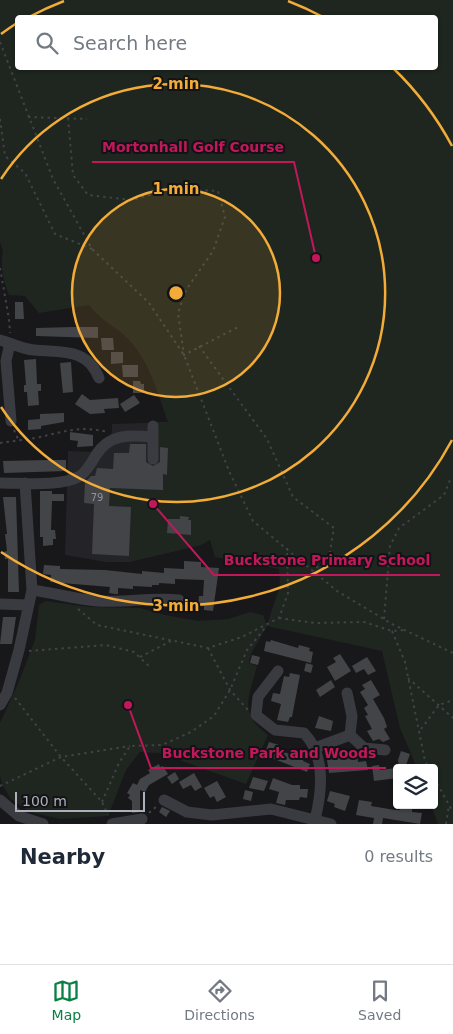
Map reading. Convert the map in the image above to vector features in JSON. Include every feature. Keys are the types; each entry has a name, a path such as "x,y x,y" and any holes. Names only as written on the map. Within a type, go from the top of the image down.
{"street":[{"path":"11,421 12,408 5,341 36,350 69,352 83,358 96,370 99,378"},
{"path":"0,483 66,481 80,476 102,447 113,438 153,431 153,459"},
{"path":"0,705 19,650 32,590 25,482"},
{"path":"32,590 96,601 127,602 164,598 181,601"},
{"path":"0,604 28,605"},
{"path":"278,671 258,697 256,715 275,730 304,733 315,748 321,788 315,820"},
{"path":"347,693 352,716 350,735"},
{"path":"315,748 350,735"},
{"path":"350,735 364,748 385,750"},
{"path":"0,800 19,816 43,824"},
{"path":"164,800 187,812 212,815 271,810 331,824"},
{"path":"238,812 238,824"},
{"path":"110,820 142,819"}],"path":[{"path":"0,42 53,179 92,250 149,303 184,355 229,471 253,520 315,570 337,591 384,619 453,653"},
{"path":"28,116 87,119"},
{"path":"68,118 73,175 88,195 132,200 168,189 218,190 225,217 213,251 186,290 178,313 184,355"},
{"path":"0,119 5,156 25,173 56,234 92,250"},
{"path":"0,268 10,319 5,341"},
{"path":"184,355 238,327"},
{"path":"199,346 267,439 293,497 334,528 330,552 315,570"},
{"path":"0,443 34,438 72,428 91,428 112,433 113,438"},
{"path":"384,619 390,546 399,528 444,495 450,480 453,480"},
{"path":"76,607 97,625 208,648 242,637 267,626 279,618 288,593 288,548"},
{"path":"279,618 315,623 364,622 392,630 405,630"},
{"path":"0,786 61,756 130,746 162,745 191,732 214,716 230,690 247,650 267,626"},
{"path":"392,630 399,644 426,764"},
{"path":"140,657 171,641"},
{"path":"19,650 106,645 124,648 140,657 150,667"},
{"path":"208,648 230,690 248,711 256,715"},
{"path":"407,676 453,718"},
{"path":"3,692 12,695 61,756 102,802 110,820"},
{"path":"420,731 439,705 453,700"},
{"path":"102,802 119,763 130,746"},
{"path":"438,785 453,812"},
{"path":"142,819 164,800"},
{"path":"446,824 449,805"}],"shaded area":[{"path":"0,0 453,0 453,824 438,824 432,809 438,809 438,764 415,764 400,728 382,651 267,626 251,654 249,663 257,666 248,704 252,719 268,735 246,784 160,753 140,752 126,770 108,816 60,819 30,812 11,799 2,784 0,775 0,723 35,640 39,605 46,601 90,607 140,608 198,621 228,619 250,612 263,615 267,625 280,586 279,569 215,557 210,540 201,545 129,562 131,508 109,506 110,488 129,489 129,480 141,481 141,490 163,490 163,474 167,474 168,448 156,447 157,422 168,422 153,379 143,359 130,341 89,305 39,313 25,296 9,295 5,284 2,262 3,251 0,242"},
{"path":"205,421 201,545 129,562 106,562 65,555 68,451 94,452 112,433 112,424"}],"building":[{"path":"15,302 23,302 24,319 15,319"},
{"path":"98,327 98,338 36,336 36,328"},
{"path":"101,338 113,338 114,350 102,350"},
{"path":"111,352 123,352 123,363 111,364"},
{"path":"36,359 37,384 41,384 41,391 38,391 39,405 28,406 27,392 24,392 24,385 26,385 24,360"},
{"path":"71,362 73,392 63,393 60,363"},
{"path":"122,365 138,365 138,377 123,377"},
{"path":"133,381 140,381 141,384 144,384 144,393 133,393"},
{"path":"82,394 90,400 118,398 119,408 104,409 105,413 90,414 75,404"},
{"path":"134,395 140,403 125,412 120,404"},
{"path":"64,413 64,422 41,426 41,429 28,430 28,420 40,419 40,414"},
{"path":"70,432 93,435 93,446 77,447 78,441 70,440"},
{"path":"130,444 146,444 146,462 153,466 160,462 160,447 168,448 167,475 163,474 163,490 110,488 109,506 131,507 129,556 92,554 94,504 84,503 85,482 91,476 95,476 97,468 113,469 114,453 129,453"},
{"path":"66,460 66,471 4,473 3,461"},
{"path":"40,491 64,494 64,501 52,501 51,530 55,530 56,539 53,539 53,545 43,546 43,537 40,537"},
{"path":"3,497 16,497 19,592 8,592 8,559 5,559 4,552 7,551 5,534 7,534"},
{"path":"180,516 189,517 188,520 191,520 191,535 167,533 168,519 180,519"},
{"path":"184,561 201,562 201,567 219,568 213,611 204,610 204,606 198,605 199,596 203,596 204,580 175,579 175,584 159,583 159,585 152,585 152,587 133,586 133,589 118,588 118,594 115,594 109,593 110,587 50,582 51,575 43,574 44,565 60,566 60,569 105,570 142,574 142,571 164,573 164,568 184,569"},
{"path":"3,617 16,617 12,644 0,644"},
{"path":"271,640 298,648 299,645 310,648 309,651 313,652 311,663 264,651 266,641 270,642"},
{"path":"340,654 351,671 335,681 327,667 336,662 333,658"},
{"path":"252,655 260,657 258,665 250,663"},
{"path":"367,657 376,671 368,675 364,669 356,673 352,666"},
{"path":"306,663 313,665 311,673 304,671"},
{"path":"290,673 300,675 292,717 290,717 288,722 277,720 281,704 271,701 273,693 280,694 284,676 289,677"},
{"path":"331,680 335,687 320,697 316,690"},
{"path":"371,680 380,695 373,699 384,718 387,727 384,729 390,739 383,742 379,739 373,741 367,731 372,729 365,716 368,715 364,708 368,705 360,692 365,689 362,685"},
{"path":"319,716 333,721 331,731 315,728"},
{"path":"269,742 279,745 278,750 295,756 297,751 305,754 303,761 310,764 307,772 264,755"},
{"path":"401,751 410,754 406,764 398,764"},
{"path":"357,753 358,762 366,761 368,770 329,773 327,760"},
{"path":"159,764 160,767 163,766 168,774 149,785 145,792 140,790 140,812 132,813 132,801 128,798 130,795 127,793 133,783 137,785 140,779 150,773 148,770"},
{"path":"379,765 380,770 393,768 393,779 374,781 372,766"},
{"path":"175,772 179,779 172,784 167,777"},
{"path":"194,773 202,787 195,791 191,785 183,789 179,782"},
{"path":"253,777 268,781 264,791 249,788"},
{"path":"273,778 292,785 300,785 300,789 308,789 307,798 300,797 299,800 286,800 285,805 276,803 279,792 269,789"},
{"path":"217,781 226,797 217,802 214,796 210,798 204,788"},
{"path":"245,790 253,792 251,801 243,799"},
{"path":"330,791 350,796 345,811 334,807 335,804 327,801"},
{"path":"359,800 372,802 371,806 395,810 412,809 412,812 422,813 420,824 383,818 382,824 373,824 374,818 356,815"},
{"path":"162,807 170,811 166,817 159,812"}],"place":[{"name":"Mortonhall Golf Course","path":"316,258"},
{"name":"Buckstone Primary School","path":"153,504"},
{"name":"Buckstone Park and Woods","path":"128,705"}]}
